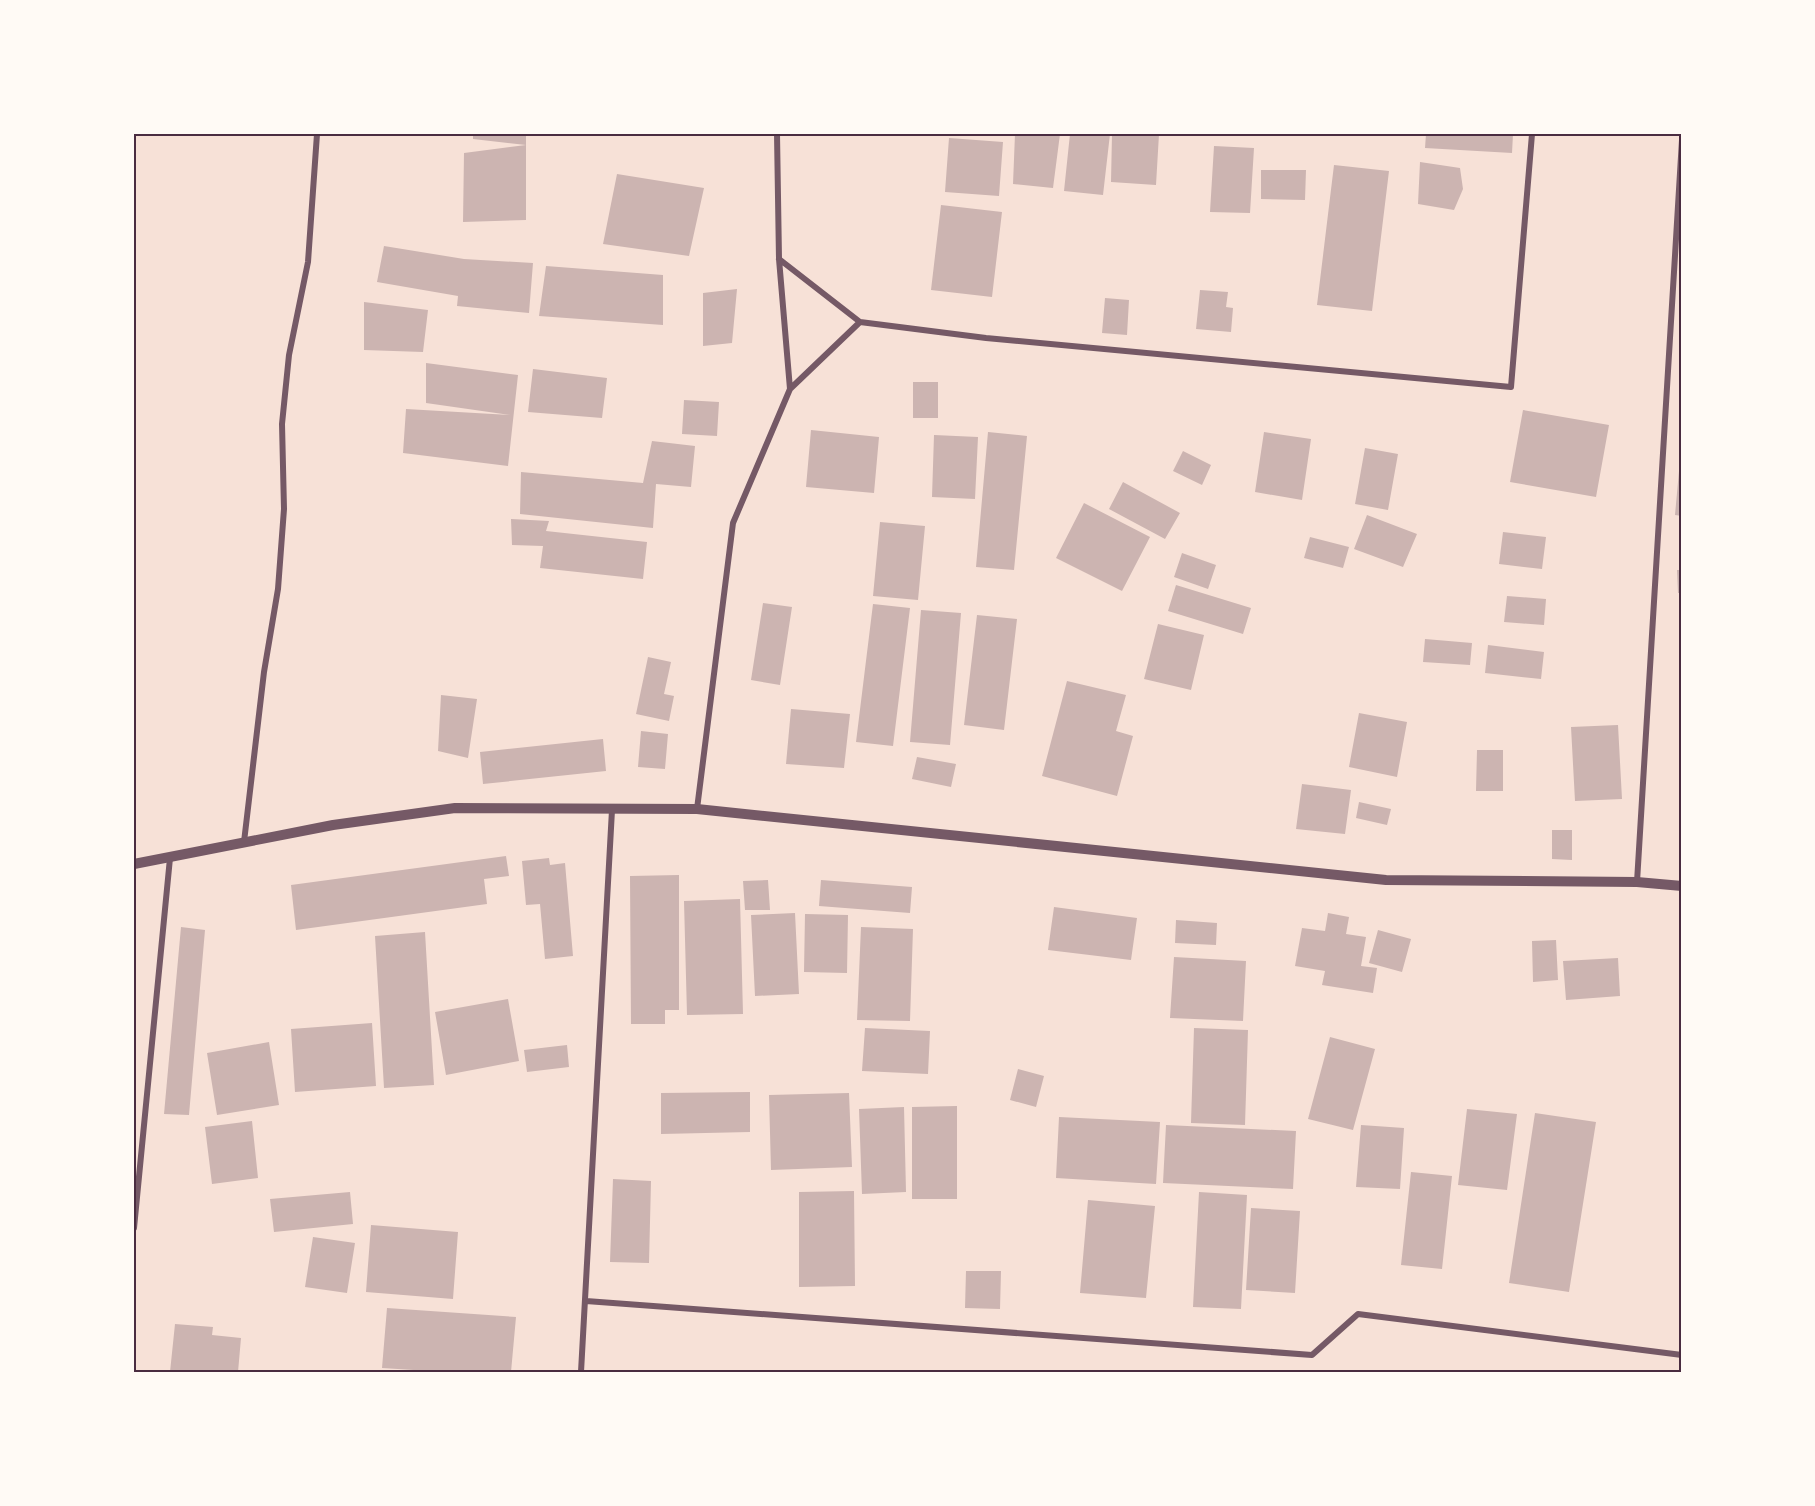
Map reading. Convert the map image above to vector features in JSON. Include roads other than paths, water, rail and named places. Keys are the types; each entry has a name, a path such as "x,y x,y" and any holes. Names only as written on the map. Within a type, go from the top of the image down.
{"street":[{"path":"244,842 264,672 278,589 284,508 282,424 289,355 308,262 317,134"},
{"path":"777,134 779,259 790,389"},
{"path":"779,259 860,321 986,338 1511,387 1532,134"},
{"path":"1637,882 1682,141"},
{"path":"697,809 733,524 790,389 860,321"},
{"path":"134,864 333,825 455,808 697,809 1386,880 1637,882 1682,886"},
{"path":"581,1372 612,810"},
{"path":"134,1228 170,858"},
{"path":"586,1301 1312,1355 1358,1314 1682,1355"}]}
